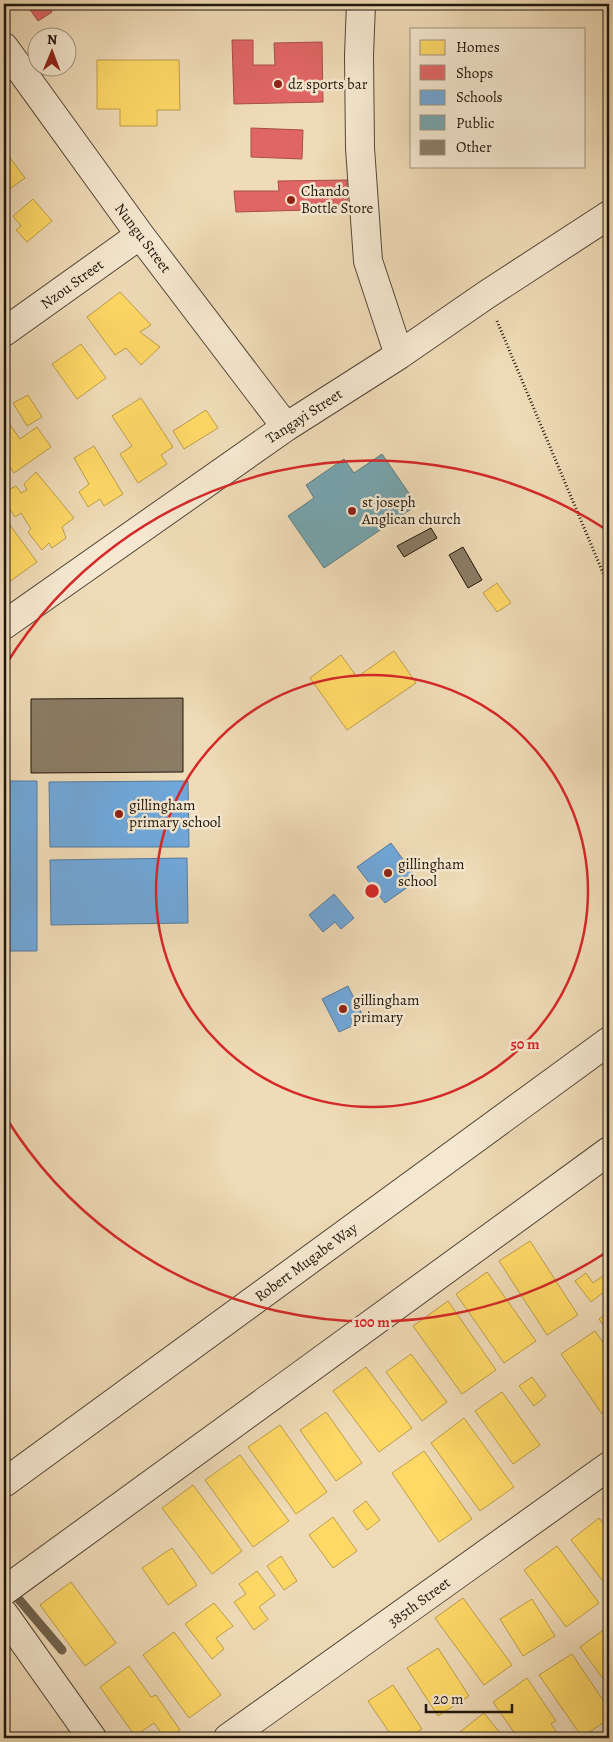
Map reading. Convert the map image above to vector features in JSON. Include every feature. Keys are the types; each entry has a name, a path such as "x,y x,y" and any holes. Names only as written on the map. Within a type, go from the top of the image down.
{"street":[{"path":"361,4 359,55 360,148 368,261 399,355"},
{"name":"Nungu Street","path":"4,47 140,235 286,427"},
{"name":"Tangayi Street","path":"4,625 286,427 399,355 486,295 609,216"},
{"name":"Nzou Street","path":"4,332 140,235"},
{"name":"Robert Mugabe Way","path":"4,1483 609,1041"},
{"path":"4,1591 609,1151"},
{"name":"385th Street","path":"228,1738 609,1466"},
{"path":"4,1614 92,1738"}],"path":[{"path":"486,295 609,587"}],"building: Homes":[{"path":"97,60 179,60 180,110 157,110 157,126 120,126 120,109 97,109"},
{"path":"8,155 25,178 4,193 4,158"},
{"path":"33,199 52,221 27,242 16,230 21,226 13,216"},
{"path":"120,292 151,325 140,332 160,347 141,365 126,348 115,355 87,317"},
{"path":"81,344 106,378 77,399 52,364"},
{"path":"28,395 42,417 27,426 13,403"},
{"path":"141,398 173,447 161,455 167,464 138,483 120,454 132,446 112,416"},
{"path":"206,410 218,428 184,449 173,431"},
{"path":"4,416 20,439 37,427 51,447 14,473 4,458"},
{"path":"94,446 123,494 104,506 100,499 88,507 79,492 89,484 74,458"},
{"path":"36,472 74,518 62,527 66,538 52,548 49,543 42,550 28,532 31,529 21,513 15,517 4,500 4,492 16,486 21,493 27,490 24,484"},
{"path":"4,517 37,562 9,582 4,576"},
{"path":"497,583 511,603 497,612 483,593"},
{"path":"394,651 416,683 347,730 310,678 341,655 357,677"},
{"path":"530,1241 578,1315 547,1335 499,1261"},
{"path":"487,1272 536,1341 504,1363 456,1294"},
{"path":"586,1273 593,1283 607,1273 609,1276 609,1288 591,1302 575,1281"},
{"path":"448,1301 496,1370 462,1394 413,1326"},
{"path":"609,1312 609,1333 599,1319"},
{"path":"595,1331 609,1351 609,1408 602,1414 561,1354"},
{"path":"411,1354 447,1402 422,1421 386,1372"},
{"path":"366,1367 412,1428 379,1452 333,1391"},
{"path":"532,1377 546,1396 534,1406 519,1386"},
{"path":"502,1392 540,1445 513,1464 475,1411"},
{"path":"326,1412 362,1463 336,1481 300,1430"},
{"path":"464,1418 514,1487 480,1511 431,1443"},
{"path":"280,1425 327,1492 296,1514 248,1447"},
{"path":"424,1451 472,1519 439,1542 392,1473"},
{"path":"240,1455 289,1521 253,1547 205,1480"},
{"path":"193,1485 242,1551 212,1574 162,1508"},
{"path":"366,1501 380,1520 367,1530 353,1511"},
{"path":"333,1517 357,1551 333,1568 309,1535"},
{"path":"599,1518 609,1530 609,1589 571,1540"},
{"path":"557,1546 599,1603 566,1627 524,1570"},
{"path":"172,1548 197,1585 168,1605 142,1568"},
{"path":"281,1556 297,1581 284,1590 267,1566"},
{"path":"257,1571 275,1595 259,1607 268,1619 254,1630 234,1602 246,1594 239,1584"},
{"path":"71,1582 116,1643 85,1666 40,1605"},
{"path":"463,1598 512,1665 484,1685 435,1618"},
{"path":"532,1599 555,1636 523,1656 500,1619"},
{"path":"214,1603 233,1626 216,1638 224,1649 212,1659 185,1624"},
{"path":"609,1626 609,1687 580,1647"},
{"path":"174,1632 221,1695 189,1718 143,1655"},
{"path":"438,1648 469,1696 438,1716 407,1668"},
{"path":"572,1654 609,1709 609,1719 582,1737 539,1675"},
{"path":"129,1666 151,1697 156,1695 180,1730 169,1738 165,1738 154,1723 135,1736 100,1687"},
{"path":"527,1678 556,1721 551,1724 560,1737 518,1738 493,1702"},
{"path":"393,1685 422,1729 408,1738 393,1738 368,1701"},
{"path":"484,1713 504,1738 452,1738"}],"building: Shops":[{"path":"26,4 47,4 52,12 38,21"},
{"name":"dz sports bar","path":"232,40 253,40 253,65 275,65 274,43 322,42 323,102 234,104"},
{"path":"251,128 303,130 302,159 251,157"},
{"name":"Chando Bottle Store","path":"347,180 348,209 236,212 234,191 279,191 278,181"}],"building: Schools":[{"path":"4,781 37,781 37,951 4,951"},
{"name":"gillingham primary school","path":"188,781 189,847 50,847 49,782"},
{"name":"gillingham school","path":"391,843 418,880 385,903 357,867"},
{"name":"gillingham primary school","path":"187,858 188,923 51,925 50,860"},
{"path":"334,894 354,918 341,929 335,922 323,932 309,915"},
{"name":"gillingham primary","path":"348,986 365,1020 339,1032 322,999"}],"building: Public":[{"name":"st joseph Anglican church","path":"382,454 417,505 324,568 288,516 314,498 306,485 344,459 354,473"}],"building: Other":[{"path":"431,528 437,538 404,557 397,546"},
{"path":"463,547 482,580 468,588 449,555"},
{"path":"183,698 183,772 31,773 31,699"}],"waterway":[{"path":"16,1596 62,1650"}],"place":[{"name":"dz sports bar","path":"278,84"},
{"name":"Chando Bottle Store","path":"291,200"},
{"name":"st joseph Anglican church","path":"352,511"},
{"name":"gillingham primary school","path":"119,814"},
{"name":"gillingham school","path":"388,873"},
{"name":"gillingham primary","path":"343,1009"}]}
